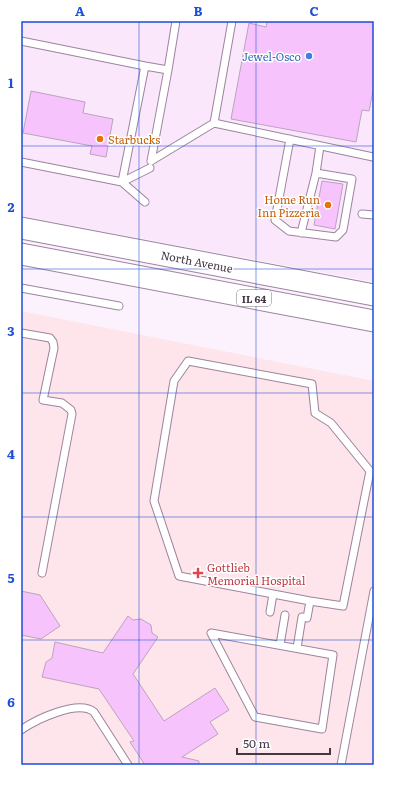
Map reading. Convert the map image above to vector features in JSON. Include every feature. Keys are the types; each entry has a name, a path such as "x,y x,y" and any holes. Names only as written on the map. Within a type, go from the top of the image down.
{"main road":[{"name":"North Avenue","path":"21,228 374,295"},
{"name":"IL 64","path":"21,254 374,321"}],"lane":[{"path":"176,21 151,161 214,123 373,157"},
{"path":"214,123 232,21"},
{"path":"21,42 168,70"},
{"path":"122,182 145,66"},
{"path":"290,139 275,220 289,231 336,237 343,230 352,179 316,173"},
{"path":"301,233 316,173 320,146"},
{"path":"21,162 122,182 145,202"},
{"path":"122,182 150,168"},
{"path":"362,214 374,215"},
{"path":"21,288 119,306"},
{"path":"24,333 50,338 53,342 54,348 43,400 62,404 71,410 72,414 42,573"},
{"path":"188,361 312,384 315,413 331,423 370,471 343,606 310,601 179,576 154,501 174,381 188,361"},
{"path":"341,765 374,591"},
{"path":"270,612 273,594"},
{"path":"296,648 310,601"},
{"path":"280,645 285,615"},
{"path":"211,633 280,645 334,655 322,729 255,717 211,633"},
{"path":"21,730 45,716 63,710 89,709 94,712 128,765"}],"shaded area":[{"path":"21,21 374,21 374,282 21,216"},
{"name":"Gottlieb Memorial Hospital","path":"21,311 374,381 374,765 21,765"}],"building":[{"name":"Jewel-Osco","path":"267,21 374,21 374,86 369,111 362,110 356,142 231,119 249,23 266,27"},
{"path":"31,91 85,102 83,113 113,119 106,157 90,154 92,146 23,133"},
{"name":"Home Run Inn Pizzeria","path":"322,181 343,184 335,229 314,225"},
{"path":"21,591 40,595 60,626 41,639 21,635"},
{"path":"128,616 133,620 141,619 151,625 152,633 158,637 133,674 164,721 215,688 229,710 210,722 218,734 182,757 199,761 199,765 145,765 130,742 134,741 99,689 42,677 46,662 52,658 55,642 103,653"}],"place":[{"name":"Jewel-Osco","path":"309,56"},
{"name":"Starbucks","path":"100,139"},
{"name":"Home Run Inn Pizzeria","path":"328,205"},
{"name":"Gottlieb Memorial Hospital","path":"198,573"}]}
